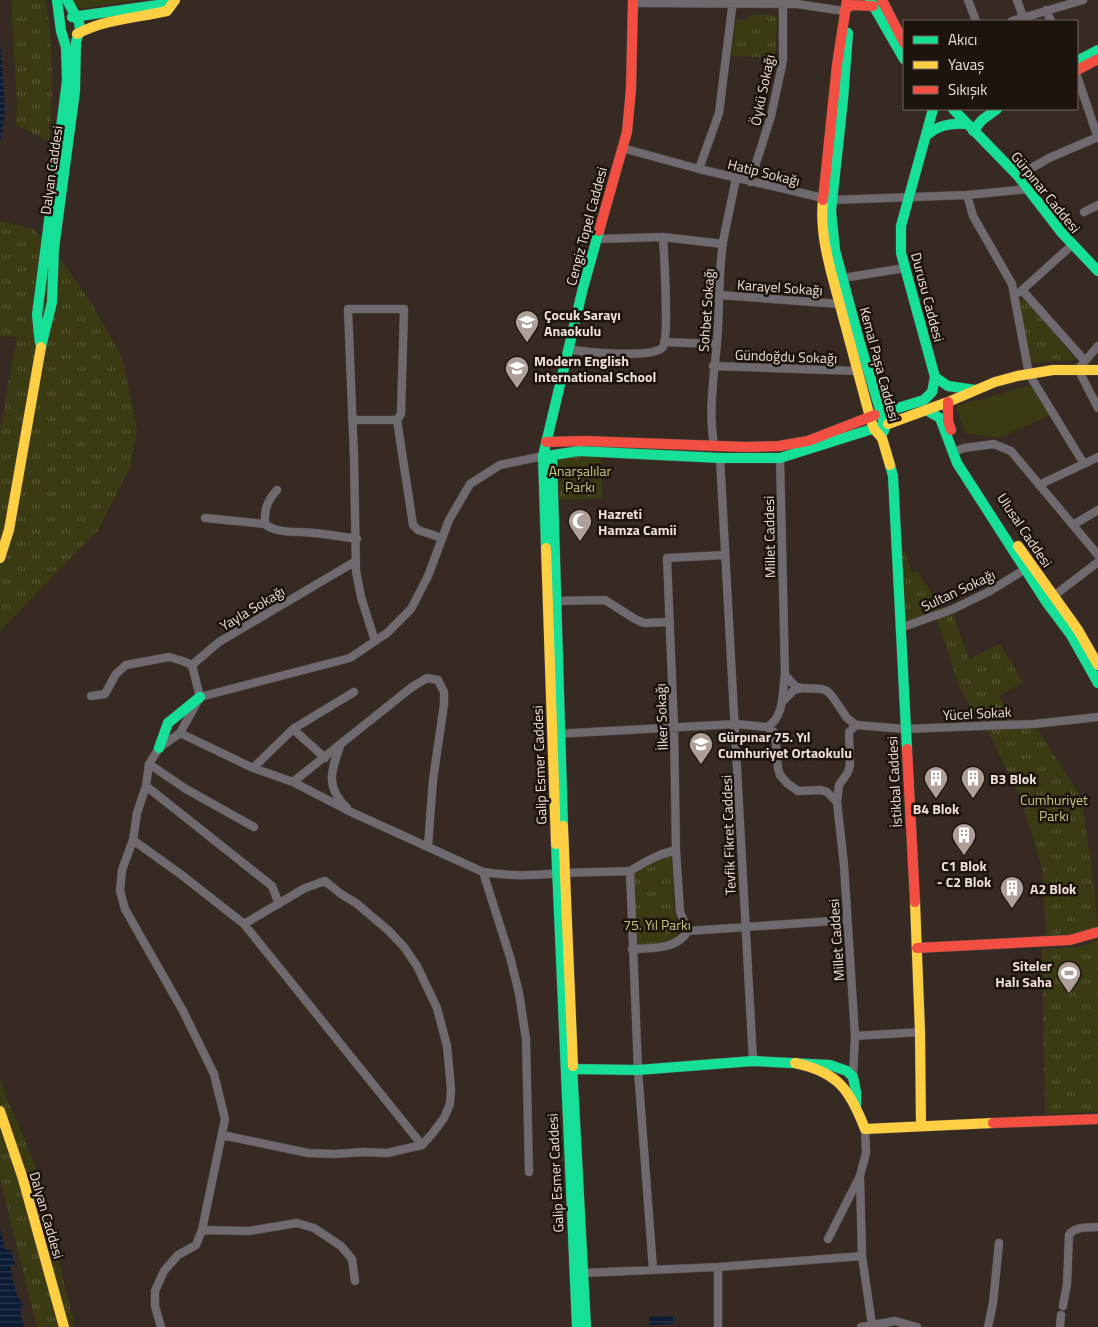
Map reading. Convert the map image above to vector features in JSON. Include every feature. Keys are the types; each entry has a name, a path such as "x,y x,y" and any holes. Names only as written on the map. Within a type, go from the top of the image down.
{"street":[{"name":"Dalyan Caddesi","path":"57,0 66,47 67,119"},
{"name":"Dalyan Caddesi","path":"41,346 37,327 40,295 63,142 75,91 76,42 79,22 68,0"},
{"path":"169,0 158,5 94,20 78,33 71,36 64,35 61,27 67,18 76,17 94,20 168,11 175,0"},
{"path":"968,0 976,20"},
{"path":"1017,0 1023,17"},
{"path":"1015,20 1083,0"},
{"path":"633,2 783,2 797,4 875,2"},
{"name":"Cengiz Topel Caddesi","path":"547,456 546,442 568,349 626,132 631,89 633,2"},
{"path":"699,169 719,113 733,2"},
{"name":"Öykü Sokağı","path":"750,182 771,116 783,61 783,2"},
{"path":"875,2 903,42"},
{"path":"875,2 903,57"},
{"name":"Kemal Paşa Caddesi","path":"848,4 824,235 839,304 857,371 876,416 885,426 882,438"},
{"path":"1046,10 1051,20"},
{"path":"1078,60 1098,50"},
{"path":"1078,69 1098,59"},
{"path":"1018,176 1049,158 1098,138 1078,79"},
{"name":"Gürpınar Caddesi","path":"954,110 1018,176 1072,245 1098,270"},
{"path":"926,136 936,128 952,123 970,127 996,110"},
{"name":"Durusu Caddesi","path":"932,112 901,226 901,254 935,377"},
{"name":"Dalyan Caddesi","path":"0,558 9,530 41,346 52,297 63,142"},
{"name":"Hatip Sokağı","path":"622,148 750,182 828,199 908,198 1028,189"},
{"name":"Sohbet Sokağı","path":"714,445 711,426 713,366 717,344 723,244 736,178"},
{"path":"967,195 973,216 1012,284 1029,374 1084,464"},
{"name":"Kemal Paşa Caddesi","path":"828,199 835,250 876,416 874,429 882,438"},
{"path":"1084,212 1098,205"},
{"path":"597,238 663,237 723,244"},
{"path":"568,349 590,352 645,354 662,348 664,342 663,237"},
{"path":"1014,297 1072,245"},
{"path":"843,278 905,268"},
{"path":"40,295 46,289 52,297"},
{"path":"1022,290 1085,360"},
{"name":"Karayel Sokağı","path":"720,295 839,304"},
{"path":"375,641 361,597 356,571 348,309 404,308 402,406 401,414 397,420 413,525 418,530 442,538"},
{"path":"664,342 717,344"},
{"path":"1078,369 1098,346"},
{"name":"Gündoğdu Sokağı","path":"713,366 857,371"},
{"path":"1078,369 1098,408"},
{"path":"161,1327 155,1291 164,1270 178,1255 196,1245 202,1230 225,1120 214,1074 183,1011 125,909 120,891 122,870 133,840 137,813 146,786 149,764 159,748 168,723 200,697 350,658 387,633 412,609 428,576 449,520 470,484 500,465 579,451 720,458 780,458 885,426 995,382 1029,374 1078,369 1098,370"},
{"path":"935,377 941,384 976,390"},
{"path":"546,442 585,441 779,446 808,440 924,400 932,392 935,377"},
{"path":"948,402 948,421 956,451 957,463 1050,600 1098,683"},
{"path":"926,410 940,418 956,451"},
{"path":"352,420 397,420"},
{"name":"İstikbal Caddesi","path":"882,438 893,476 917,948 921,1126"},
{"path":"956,451 964,448 994,444 1011,451 1098,555"},
{"path":"779,446 780,458"},
{"path":"547,456 556,601 556,734 736,724 768,727 775,733"},
{"name":"Galip Esmer Caddesi","path":"547,456 561,874 579,1273"},
{"path":"1038,483 1098,457"},
{"name":"Tevfik Fikret Caddesi","path":"720,458 753,1061"},
{"name":"Millet Caddesi","path":"780,458 785,675 781,704"},
{"path":"265,524 264,515 268,500 276,490"},
{"path":"1073,525 1098,510"},
{"path":"205,518 265,524 268,527 286,531 314,532 356,539"},
{"name":"İlker Sokağı","path":"688,931 680,912 676,850 674,728 667,558 724,555"},
{"name":"Yayla Sokağı","path":"192,665 220,642 356,561"},
{"path":"1050,600 1098,562"},
{"name":"Sultan Sokağı","path":"900,628 951,610 988,592 1028,568"},
{"path":"556,601 605,600 644,623 670,622"},
{"path":"1050,600 1078,630 1098,665"},
{"path":"91,696 105,694 116,674 126,665 169,657 192,665 200,697 180,733 159,748"},
{"path":"785,675 795,686 827,691 847,718 856,725 848,734"},
{"path":"293,782 412,687 426,678 438,680 444,692 444,704 432,780 428,846"},
{"path":"802,688 794,690 781,704 777,718 775,733 780,775 786,783 798,790 821,790 827,792 837,802"},
{"path":"253,768 293,729 354,692"},
{"name":"Yücel Sokak","path":"856,725 905,729 1034,724 1098,717"},
{"path":"768,727 777,718"},
{"path":"821,790 843,778 848,772 850,765 847,718"},
{"path":"293,729 325,758"},
{"path":"180,733 253,768 293,782 351,812 483,872 504,876 539,876 630,871 662,853 676,850"},
{"path":"340,746 332,769 332,782 341,802 351,812"},
{"path":"149,764 186,789 254,827"},
{"name":"Millet Caddesi","path":"843,778 838,785 837,802 844,866 855,1036 853,1077"},
{"path":"146,786 272,886 279,904"},
{"path":"133,840 244,924 422,1145"},
{"path":"630,871 638,1070 653,1269"},
{"path":"483,872 510,957 519,993 525,1030 529,1172"},
{"path":"222,1135 308,1153 387,1152 422,1145 444,1118 450,1104 451,1089 447,1046 437,1008 416,966 404,947 389,931 356,903 325,881 305,888 244,924"},
{"path":"632,949 670,945 684,937 688,931 847,920"},
{"path":"917,948 1070,940 1098,932"},
{"path":"855,1036 920,1032"},
{"path":"570,1069 638,1070 753,1061 830,1064 847,1071 853,1077 856,1105"},
{"path":"795,1063 824,1071 843,1086 856,1105 865,1128 866,1153 860,1176 828,1239"},
{"name":"Dalyan Caddesi","path":"0,1111 22,1179 64,1327"},
{"path":"865,1128 1098,1119"},
{"path":"860,1176 862,1256 872,1325"},
{"path":"202,1230 249,1230 297,1223 314,1228 341,1246 352,1259 355,1281"},
{"path":"1063,1306 1067,1284 1069,1236 1076,1229 1098,1227"},
{"path":"988,1327 993,1303 999,1242"},
{"path":"579,1273 718,1267 862,1256"},
{"path":"718,1267 718,1327"},
{"path":"577,1327 579,1273"},
{"path":"579,1273 586,1327"},
{"path":"1060,1327 1061,1315"},
{"path":"861,1327 895,1321 917,1327"}],"green space":[{"path":"11,0 46,0 52,71 52,107 49,142 16,125 17,103"},
{"path":"68,0 137,0 73,10"},
{"path":"770,14 777,17 775,58 731,56 736,20 747,21 748,15"},
{"path":"0,221 34,229 61,260 92,304 122,357 137,430 130,468 98,530 0,631 0,431 17,337 0,336"},
{"path":"1024,297 1076,360 1029,363 1016,301"},
{"path":"1031,385 1050,415 999,438 965,433 956,406"},
{"name":"Anarşalılar Parkı","path":"572,455 601,455 602,498 559,500 558,460"},
{"name":"Cumhuriyet Parkı","path":"905,551 912,573 918,572 934,597 941,613 951,610 969,659 1000,644 1023,682 999,696 1015,724 1034,724 1081,797 1094,884 1098,932 1046,942 1042,868 1021,799 985,725 983,725 961,691 936,616 903,624 897,553"},
{"name":"75. Yıl Parkı","path":"672,856 674,911 679,933 665,943 639,946 637,941 633,873 661,859"},
{"path":"1098,940 1098,1112 1045,1114 1042,949 1080,947"},
{"path":"0,1078 34,1162 75,1327 37,1327 0,1179"}],"water":[{"path":"0,40 5,111 0,142"},
{"path":"0,1229 5,1250 11,1250 15,1265 10,1267 17,1296 23,1304 20,1312 24,1327 0,1327"},
{"path":"673,1316 673,1324 650,1325 649,1317"}],"traffic: fast":[{"path":"40,343 37,315 67,81 66,47 61,31 57,0"},
{"path":"41,347 52,302 54,248 75,91 76,42 80,29 79,22 67,0"},
{"path":"72,17 158,5 169,0"},
{"path":"870,0 903,57"},
{"path":"848,33 831,211 835,250 859,340 885,426 884,431"},
{"path":"1078,60 1098,50"},
{"path":"933,110 901,226 901,253 935,377 948,386 975,390"},
{"path":"954,110 1018,176 1061,232 1098,271"},
{"path":"973,131 982,120 996,110"},
{"path":"926,136 935,129 944,126 966,124"},
{"path":"546,548 543,456 583,288 599,231"},
{"path":"875,415 924,400 932,392 935,377"},
{"path":"926,410 940,418 957,463 1047,603 1071,635 1098,683"},
{"path":"547,456 579,451 720,458 780,458 888,424"},
{"path":"552,457 563,826"},
{"path":"890,465 893,476 907,749"},
{"path":"159,748 168,723 200,697"},
{"path":"556,844 577,1327"},
{"path":"573,1069 638,1070 753,1061 830,1065 847,1071 853,1077 856,1105"},
{"path":"572,1064 586,1327"}],"traffic: slow":[{"path":"77,34 110,22 167,11 175,0"},
{"path":"823,200 823,228 830,269 870,417 874,429 882,438 890,465"},
{"path":"0,558 9,530 41,347"},
{"path":"888,424 995,382 1017,376 1053,370 1098,370"},
{"path":"1018,546 1078,630 1098,665"},
{"path":"546,548 556,844"},
{"path":"563,826 573,1066"},
{"path":"915,902 920,1032 921,1126"},
{"path":"795,1063 822,1072 840,1085 848,1093 865,1129 993,1123"},
{"path":"0,1111 23,1179 64,1327"}],"traffic: jam":[{"path":"599,231 627,132 631,89 633,0"},
{"path":"823,200 837,65 847,0"},
{"path":"882,0 903,41"},
{"path":"844,11 851,5 873,6"},
{"path":"1078,69 1098,59"},
{"path":"948,402 948,421 951,430"},
{"path":"546,442 585,441 746,447 779,446 808,441 875,415"},
{"path":"907,749 915,902"},
{"path":"917,948 1070,940 1098,932"},
{"path":"993,1123 1098,1119"}],"place":[{"name":"Çocuk Sarayı Anaokulu","path":"527,343"},
{"name":"Modern English International School","path":"517,389"},
{"name":"Hazreti Hamza Camii","path":"580,542"},
{"name":"Gürpınar 75. Yıl Cumhuriyet Ortaokulu","path":"701,765"},
{"name":"B4 Blok","path":"936,799"},
{"name":"B3 Blok","path":"973,799"},
{"name":"C1 Blok - C2 Blok","path":"964,856"},
{"name":"A2 Blok","path":"1012,909"},
{"name":"Siteler Halı Saha","path":"1069,994"}]}
